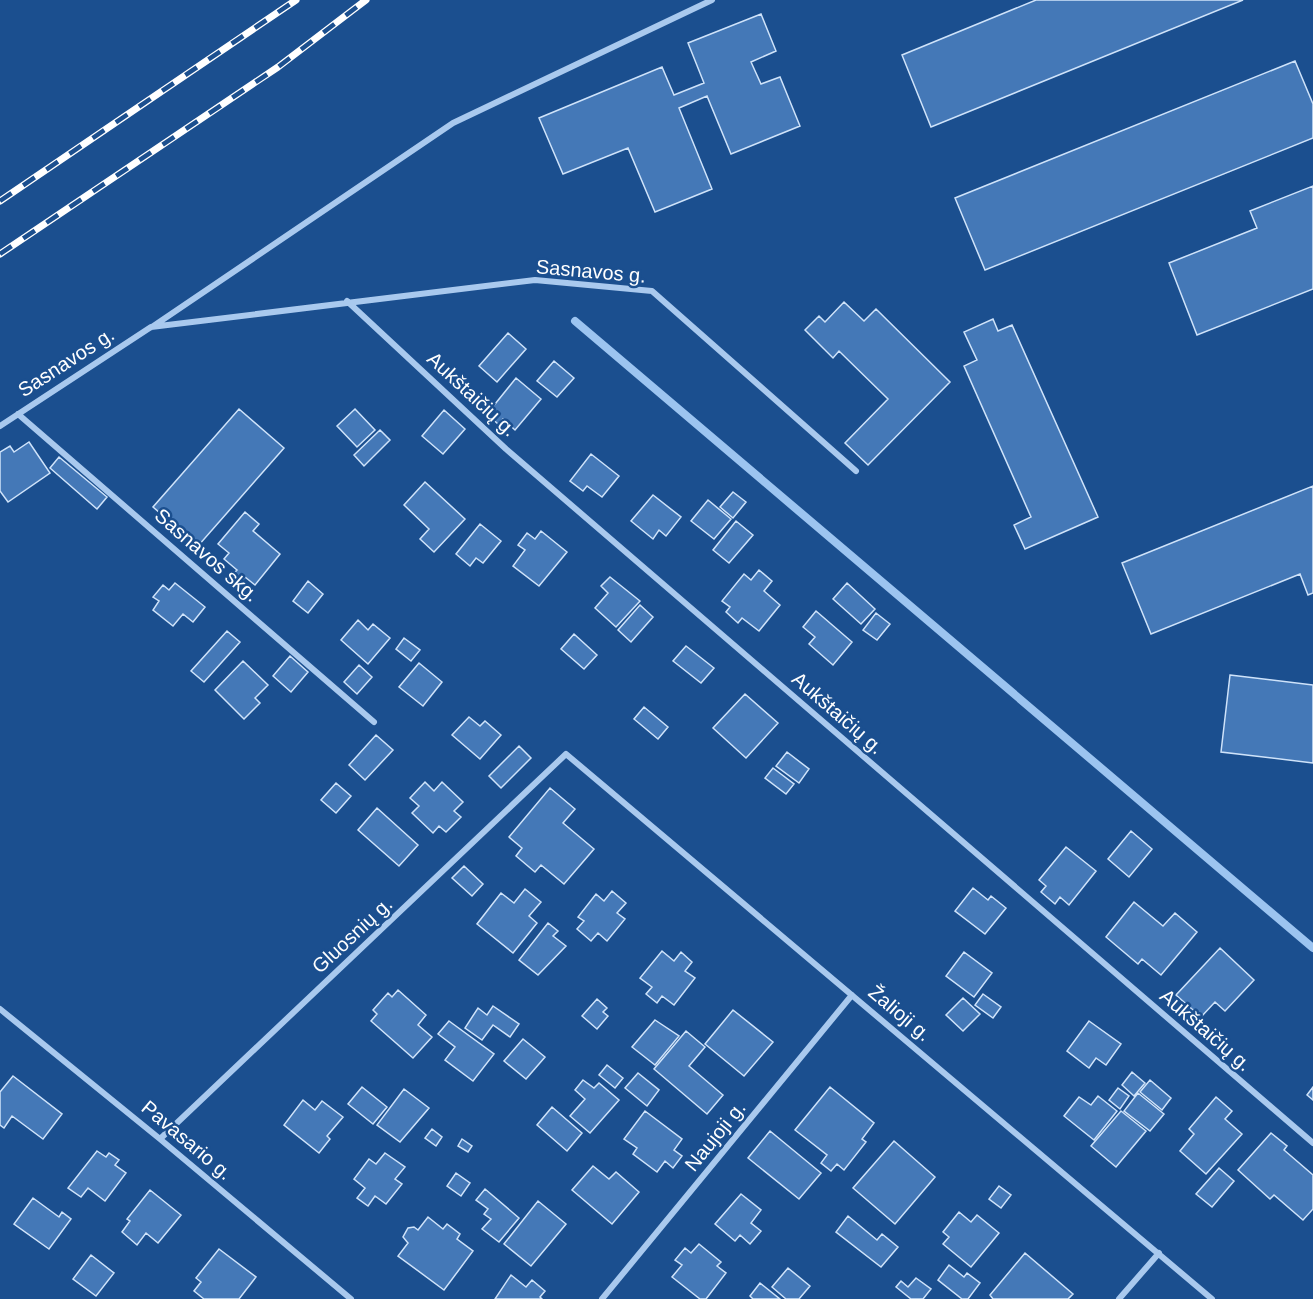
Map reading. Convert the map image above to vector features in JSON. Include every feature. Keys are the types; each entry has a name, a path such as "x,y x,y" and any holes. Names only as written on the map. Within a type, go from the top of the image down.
{"street":[{"name":"Sasnavos g.","path":"0,426 453,123 712,0"},
{"name":"Sasnavos g.","path":"151,327 347,301 535,280 652,291 856,471"},
{"name":"Aukštaičių g.","path":"347,301 506,449 1313,1143"},
{"name":"Sasnavos skg.","path":"18,414 374,722"},
{"name":"Žalioji g.","path":"566,754 1212,1299"},
{"name":"Gluosnių g.","path":"160,1139 566,754"},
{"name":"Naujoji g.","path":"602,1299 852,995"},
{"name":"Pavasario g.","path":"0,1009 351,1299"},
{"path":"1119,1299 1159,1253"}],"building":[{"path":"1036,0 1243,0 931,127 902,55"},
{"path":"761,14 776,51 751,62 761,84 780,77 800,126 731,154 707,96 679,108 712,189 655,212 628,148 563,174 539,118 662,67 674,95 704,83 688,43"},
{"path":"1295,61 1313,104 1313,138 985,270 955,198"},
{"path":"1313,186 1313,289 1197,335 1169,263 1257,228 1250,211"},
{"path":"844,302 864,321 876,309 950,382 868,465 845,443 888,399 839,351 833,358 805,330 819,316 825,322"},
{"path":"993,319 998,331 1012,325 1098,517 1025,549 1014,525 1031,517 964,366 977,360 964,332"},
{"path":"508,333 526,349 497,382 479,366"},
{"path":"554,361 574,378 557,397 537,381"},
{"path":"516,378 541,399 515,430 503,419 498,424 487,414"},
{"path":"239,409 284,448 198,546 153,507"},
{"path":"355,409 375,430 357,447 337,426"},
{"path":"444,410 465,429 443,454 422,436"},
{"path":"380,430 390,440 364,466 354,455"},
{"path":"29,442 50,473 8,502 0,491 0,452 10,446 14,452"},
{"path":"591,454 619,476 602,497 587,486 583,491 570,481"},
{"path":"59,457 107,497 97,509 50,468"},
{"path":"425,482 465,519 434,552 420,539 429,529 404,505"},
{"path":"1313,486 1313,593 1308,595 1300,574 1151,634 1122,563"},
{"path":"733,492 746,502 733,518 720,507"},
{"path":"653,495 681,517 666,536 659,530 653,539 631,521"},
{"path":"708,500 731,519 714,539 691,521"},
{"path":"245,512 259,524 253,531 280,554 255,585 245,577 238,586 229,578 237,570 224,559 229,553 218,544"},
{"path":"736,521 753,535 729,563 713,550"},
{"path":"480,524 501,541 483,563 476,558 470,566 456,554"},
{"path":"541,531 567,552 539,586 513,566 525,550 518,545 527,533 535,539"},
{"path":"759,570 772,581 764,591 780,605 759,631 742,618 738,623 726,612 730,607 722,601 744,574 751,580"},
{"path":"610,577 640,601 616,627 595,608 608,593 601,586"},
{"path":"308,581 323,594 308,613 293,601"},
{"path":"175,583 205,607 193,622 183,614 173,626 153,610 159,601 153,597 163,585 169,590"},
{"path":"847,583 875,609 861,624 833,599"},
{"path":"640,605 653,617 631,642 618,630"},
{"path":"816,611 852,642 833,665 809,644 815,637 803,627"},
{"path":"876,613 890,624 877,640 863,630"},
{"path":"358,620 368,630 373,624 390,638 368,664 341,640"},
{"path":"227,631 240,642 204,682 191,671"},
{"path":"574,634 597,655 584,669 561,649"},
{"path":"404,638 420,650 411,661 396,649"},
{"path":"686,646 714,668 701,683 673,661"},
{"path":"290,656 308,672 291,692 273,676"},
{"path":"243,661 268,685 255,698 260,703 244,719 215,690"},
{"path":"419,663 442,682 423,706 399,687"},
{"path":"359,665 372,677 357,694 344,682"},
{"path":"1230,675 1313,685 1313,763 1221,752"},
{"path":"745,694 778,723 746,758 713,728"},
{"path":"644,707 668,727 658,739 634,719"},
{"path":"469,717 480,726 485,721 501,735 480,759 452,735"},
{"path":"376,735 393,750 365,780 349,765"},
{"path":"519,746 531,758 501,788 489,776"},
{"path":"787,752 809,769 799,783 776,766"},
{"path":"773,768 794,784 786,794 765,778"},
{"path":"425,782 434,791 442,782 463,802 454,811 461,817 446,832 439,826 433,833 412,813 419,806 410,798"},
{"path":"336,783 351,796 336,813 321,800"},
{"path":"550,788 575,809 563,823 594,849 564,884 541,865 535,872 516,856 522,848 509,837"},
{"path":"377,808 418,845 399,866 358,830"},
{"path":"1131,831 1152,849 1129,877 1108,859"},
{"path":"1066,847 1096,871 1069,905 1060,897 1055,904 1041,892 1046,886 1039,880"},
{"path":"464,866 483,884 472,896 452,878"},
{"path":"973,888 988,900 991,896 1006,908 985,934 955,911"},
{"path":"525,889 541,902 529,916 537,923 513,953 477,924 501,893 514,903"},
{"path":"612,891 626,903 617,913 625,919 607,941 598,933 591,941 577,929 584,921 578,917 596,894 604,901"},
{"path":"1134,902 1163,926 1175,913 1197,932 1161,975 1142,959 1138,964 1106,937"},
{"path":"548,923 558,931 553,936 566,946 538,975 519,960"},
{"path":"1220,948 1254,980 1225,1011 1215,1002 1201,1017 1176,995"},
{"path":"662,951 674,961 681,952 692,962 685,971 695,978 674,1005 662,996 657,1003 646,994 652,987 640,978"},
{"path":"964,952 992,973 974,997 946,976"},
{"path":"398,990 426,1015 418,1025 432,1037 413,1058 371,1021 377,1014 373,1010 388,993 392,997"},
{"path":"983,994 1001,1007 993,1018 975,1005"},
{"path":"963,998 980,1014 963,1031 946,1015"},
{"path":"597,999 607,1008 603,1012 608,1016 597,1029 582,1016"},
{"path":"493,1006 519,1024 510,1037 493,1025 482,1040 465,1028 478,1008 487,1015"},
{"path":"733,1010 773,1042 744,1076 705,1044"},
{"path":"655,1020 679,1036 655,1065 632,1047"},
{"path":"449,1021 494,1054 473,1081 445,1060 455,1047 438,1034"},
{"path":"1089,1021 1121,1044 1106,1065 1096,1058 1089,1068 1067,1051"},
{"path":"686,1031 705,1047 689,1066 723,1095 707,1114 654,1069"},
{"path":"523,1039 545,1057 526,1079 504,1061"},
{"path":"607,1065 623,1078 615,1088 599,1075"},
{"path":"1132,1072 1145,1083 1134,1096 1122,1085"},
{"path":"638,1073 659,1090 647,1106 625,1088"},
{"path":"13,1076 62,1114 43,1139 12,1116 4,1128 0,1125 0,1092"},
{"path":"583,1080 594,1088 599,1083 619,1100 590,1133 570,1116 585,1099 575,1090"},
{"path":"1150,1080 1171,1098 1162,1110 1140,1092"},
{"path":"362,1087 387,1107 373,1124 348,1104"},
{"path":"830,1087 874,1123 862,1139 866,1142 844,1170 837,1164 831,1171 821,1163 827,1155 795,1130"},
{"path":"1313,1087 1313,1100 1307,1095"},
{"path":"1118,1088 1129,1096 1120,1109 1109,1100"},
{"path":"404,1089 429,1108 400,1142 377,1125"},
{"path":"1138,1093 1164,1114 1150,1131 1124,1111"},
{"path":"1098,1096 1117,1111 1094,1140 1064,1116 1079,1097 1091,1105"},
{"path":"1216,1097 1232,1111 1225,1119 1242,1134 1206,1174 1180,1151 1194,1134 1189,1129"},
{"path":"303,1100 315,1110 322,1101 343,1117 327,1136 330,1139 319,1153 284,1125"},
{"path":"552,1107 582,1133 567,1151 537,1125"},
{"path":"645,1111 682,1139 674,1150 682,1156 673,1168 665,1161 657,1172 633,1154 637,1148 624,1139"},
{"path":"1121,1111 1146,1131 1116,1167 1091,1146"},
{"path":"432,1129 442,1137 436,1146 425,1138"},
{"path":"770,1131 821,1173 799,1199 748,1158"},
{"path":"1271,1133 1287,1146 1284,1150 1313,1175 1313,1209 1303,1220 1274,1195 1270,1199 1238,1170"},
{"path":"462,1139 472,1146 468,1152 458,1146"},
{"path":"894,1141 935,1177 895,1224 853,1188"},
{"path":"97,1151 106,1157 109,1153 119,1160 115,1165 126,1173 105,1201 88,1188 81,1197 68,1188"},
{"path":"385,1153 405,1167 395,1179 402,1184 386,1204 375,1196 368,1206 357,1198 365,1188 354,1179 369,1159 376,1164"},
{"path":"593,1166 609,1179 616,1172 639,1192 612,1224 572,1190"},
{"path":"1219,1168 1234,1181 1212,1207 1196,1194"},
{"path":"456,1173 470,1183 461,1196 447,1186"},
{"path":"999,1186 1011,1195 1001,1208 989,1199"},
{"path":"485,1189 519,1218 499,1242 482,1229 491,1219 484,1214 488,1209 476,1200"},
{"path":"150,1190 181,1215 158,1243 146,1233 137,1245 122,1232 130,1221 127,1219"},
{"path":"741,1194 761,1210 751,1223 761,1231 750,1244 740,1235 735,1241 715,1224"},
{"path":"33,1198 59,1217 62,1212 71,1219 49,1249 14,1224"},
{"path":"538,1201 566,1224 531,1266 504,1244"},
{"path":"959,1212 971,1222 977,1215 999,1233 971,1267 943,1244 949,1237 943,1232"},
{"path":"848,1216 877,1240 882,1234 898,1247 881,1267 836,1232"},
{"path":"428,1217 443,1229 447,1224 460,1234 457,1239 473,1251 444,1290 398,1256 408,1243 403,1237 408,1228 414,1227 418,1230"},
{"path":"699,1244 721,1262 717,1266 726,1273 706,1299 700,1299 672,1277 682,1265 675,1260 685,1248 691,1253"},
{"path":"219,1249 256,1277 239,1299 204,1299 194,1291 201,1282 196,1278"},
{"path":"1025,1253 1073,1294 1068,1299 993,1299 990,1295"},
{"path":"91,1255 114,1273 96,1296 73,1279"},
{"path":"949,1265 964,1277 967,1273 980,1283 968,1299 962,1299 938,1280"},
{"path":"788,1268 810,1286 799,1299 786,1299 772,1287"},
{"path":"511,1275 526,1287 532,1280 545,1291 540,1297 542,1299 495,1299"},
{"path":"916,1278 931,1289 923,1299 911,1299 896,1287 901,1281 908,1287"},
{"path":"760,1283 780,1299 753,1299 750,1296"}],"waterway":[{"path":"575,321 1313,948"}],"railway":[{"path":"0,201 296,0"},
{"path":"0,254 278,67 366,0"}]}
